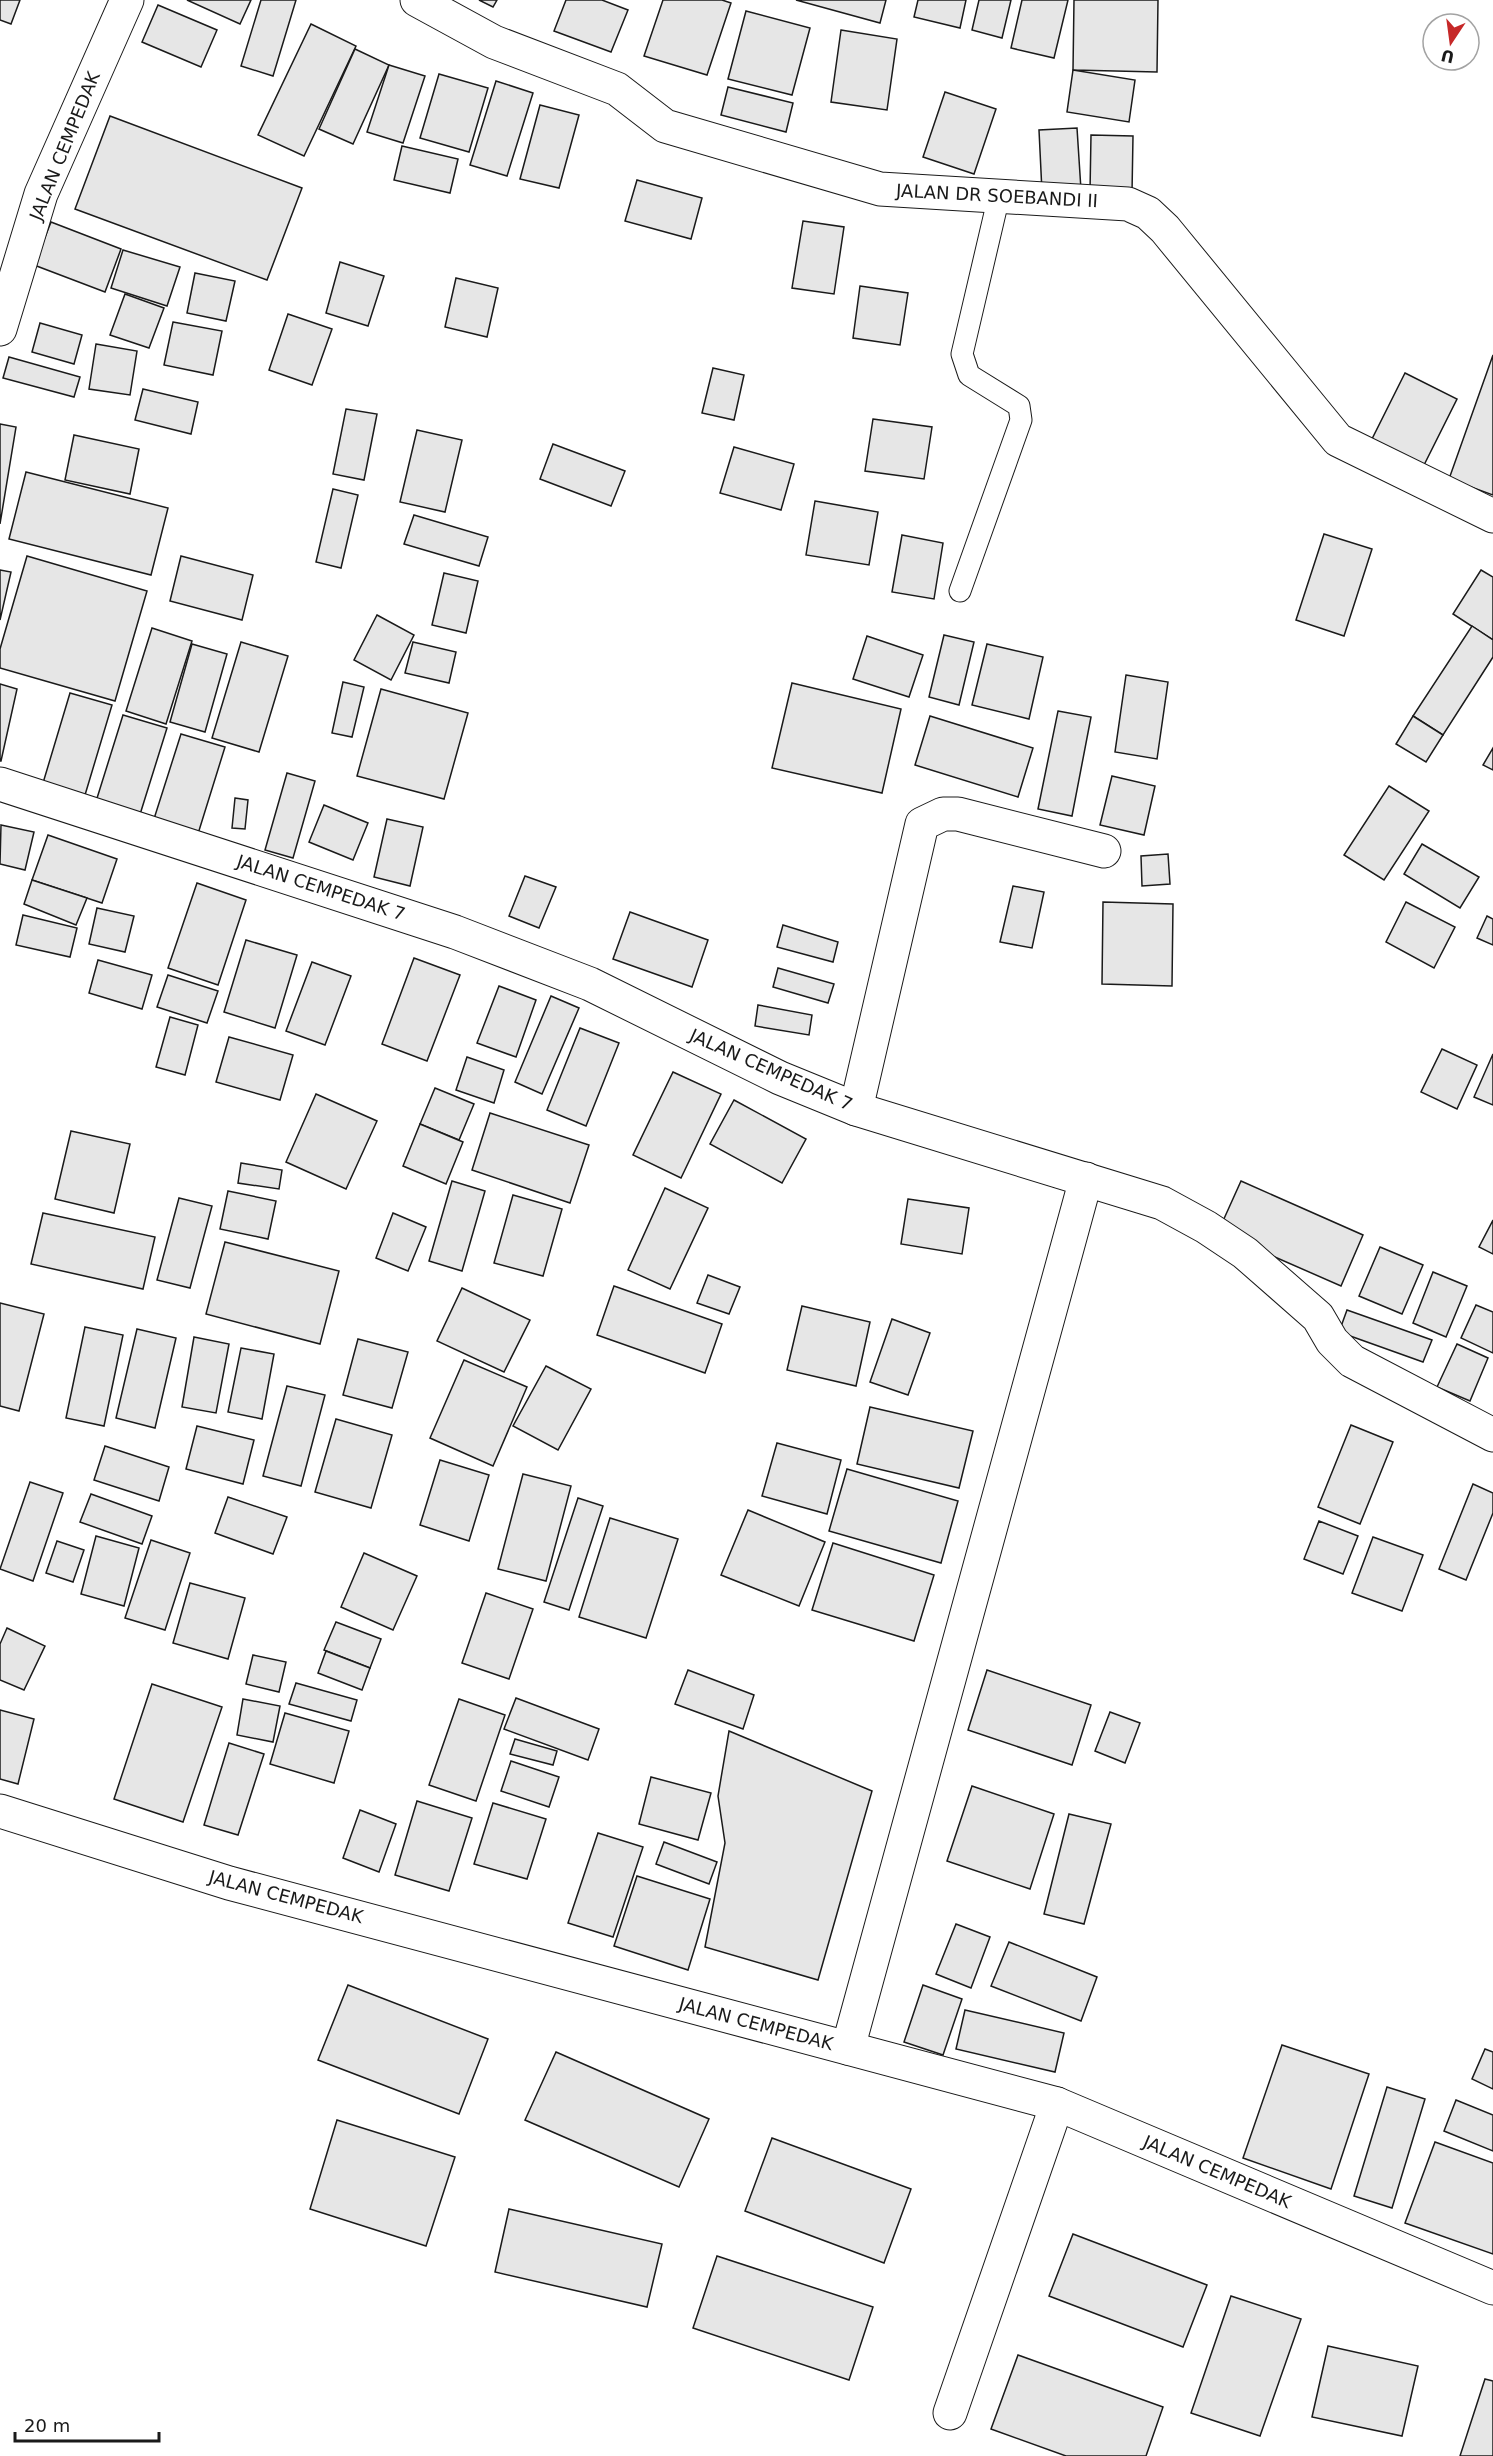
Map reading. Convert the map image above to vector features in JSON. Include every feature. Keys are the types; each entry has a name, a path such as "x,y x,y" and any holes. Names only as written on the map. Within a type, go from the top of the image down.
{"street":[{"name":"JALAN CEMPEDAK","path":"0,329 41,194 127,0"},
{"name":"JALAN DR SOEBANDI II","path":"417,0 494,42 617,88 665,126 880,189 1128,204 1148,213 1165,229 1338,440 1493,516"},
{"name":"JALAN CEMPEDAK 7","path":"0,784 476,940 590,984 780,1078 856,1108 1162,1203 1206,1227 1245,1253 1318,1317 1332,1341 1352,1360 1493,1435"},
{"path":"856,1108 922,824 943,813 958,814 1104,851"},
{"path":"848,2048 1086,1179"},
{"name":"JALAN CEMPEDAK","path":"0,1811 229,1883 1057,2104 1493,2288"},
{"path":"950,2413 1057,2104"}],"lane":[{"path":"960,591 1021,420 1019,406 969,375 962,354 999,196"}],"building":[{"path":"0,0 20,0 11,24 0,20"},
{"path":"187,0 251,0 240,24"},
{"path":"261,0 296,0 273,76 241,66"},
{"path":"479,0 497,0 493,7"},
{"path":"566,0 602,0 628,10 611,52 554,31"},
{"path":"663,0 722,0 731,3 707,75 644,56"},
{"path":"796,0 886,0 880,23"},
{"path":"918,0 966,0 960,28 914,17"},
{"path":"979,0 1011,0 1002,38 972,30"},
{"path":"1022,0 1068,0 1054,58 1011,48"},
{"path":"1074,0 1158,0 1157,72 1073,70"},
{"path":"158,5 217,30 201,67 142,42"},
{"path":"746,11 810,28 792,95 728,79"},
{"path":"311,24 356,46 304,156 258,135"},
{"path":"841,30 897,39 887,110 831,102"},
{"path":"355,49 389,65 353,144 319,129"},
{"path":"389,65 425,76 403,143 367,132"},
{"path":"1073,70 1135,80 1129,122 1067,112"},
{"path":"439,74 488,88 469,152 420,138"},
{"path":"496,81 533,93 507,176 470,165"},
{"path":"728,87 793,103 786,132 721,115"},
{"path":"945,92 996,109 974,174 923,157"},
{"path":"540,105 579,115 559,188 520,179"},
{"path":"110,116 302,188 267,280 75,209"},
{"path":"1077,128 1081,190 1042,192 1039,130"},
{"path":"1091,135 1133,136 1132,193 1090,192"},
{"path":"402,146 458,159 450,193 394,180"},
{"path":"637,180 702,198 691,239 625,221"},
{"path":"803,221 844,227 834,294 792,288"},
{"path":"51,222 121,249 105,292 34,265"},
{"path":"123,250 180,267 167,306 111,288"},
{"path":"340,262 384,276 368,326 326,313"},
{"path":"195,273 235,281 226,321 187,313"},
{"path":"456,278 498,288 487,337 445,327"},
{"path":"860,286 908,293 900,345 853,338"},
{"path":"125,294 164,308 149,348 110,335"},
{"path":"288,314 332,329 312,385 269,370"},
{"path":"173,322 222,331 213,375 164,365"},
{"path":"40,323 82,335 74,364 32,352"},
{"path":"96,344 137,351 130,395 89,389"},
{"path":"1493,355 1493,495 1449,479"},
{"path":"9,357 80,377 74,397 3,378"},
{"path":"713,368 744,375 734,420 702,413"},
{"path":"1405,373 1457,399 1422,469 1370,443"},
{"path":"143,389 198,402 191,434 135,420"},
{"path":"346,409 377,414 364,480 333,474"},
{"path":"873,419 932,427 924,479 865,471"},
{"path":"0,424 16,427 0,524"},
{"path":"417,430 462,440 445,512 400,502"},
{"path":"74,435 139,449 130,494 65,480"},
{"path":"553,444 625,471 611,506 540,479"},
{"path":"734,447 794,464 781,510 720,493"},
{"path":"26,472 168,508 151,575 9,539"},
{"path":"333,489 358,495 341,568 316,562"},
{"path":"815,501 878,512 869,565 806,555"},
{"path":"414,515 488,537 479,566 404,544"},
{"path":"1324,534 1372,549 1344,636 1296,620"},
{"path":"902,535 943,543 934,599 892,592"},
{"path":"27,556 147,591 115,701 0,668 0,649"},
{"path":"181,556 253,575 242,620 170,601"},
{"path":"0,570 11,572 0,620"},
{"path":"1481,570 1493,577 1493,640 1453,614"},
{"path":"444,573 478,581 466,633 432,625"},
{"path":"377,615 414,635 391,680 354,660"},
{"path":"1472,626 1493,640 1493,657 1443,735 1413,716"},
{"path":"152,628 192,641 166,724 126,711"},
{"path":"944,635 974,642 959,705 929,697"},
{"path":"867,636 923,655 909,697 853,679"},
{"path":"241,642 288,656 259,752 212,738"},
{"path":"413,642 456,652 449,683 405,673"},
{"path":"192,644 227,654 205,732 170,722"},
{"path":"987,644 1043,657 1029,719 972,705"},
{"path":"1126,675 1168,682 1157,759 1115,752"},
{"path":"343,682 364,687 352,737 332,733"},
{"path":"792,683 901,709 882,793 772,768"},
{"path":"0,684 17,689 1,761 0,761"},
{"path":"381,689 468,713 444,799 357,776"},
{"path":"70,693 112,705 85,795 43,783"},
{"path":"1058,711 1091,717 1072,816 1038,809"},
{"path":"123,715 167,728 137,824 93,811"},
{"path":"930,716 1033,748 1018,797 915,765"},
{"path":"1413,716 1443,735 1426,762 1396,744"},
{"path":"181,734 225,747 197,837 153,822"},
{"path":"1493,748 1493,770 1483,765"},
{"path":"287,773 315,781 293,858 265,850"},
{"path":"1112,776 1155,786 1144,835 1100,825"},
{"path":"1389,786 1429,811 1384,880 1344,855"},
{"path":"235,798 248,800 245,829 232,828"},
{"path":"324,805 368,823 353,860 309,842"},
{"path":"387,819 423,827 410,886 374,877"},
{"path":"1,825 34,832 25,870 0,864"},
{"path":"48,835 117,859 102,903 32,880"},
{"path":"1422,844 1479,877 1460,908 1404,874"},
{"path":"1168,854 1170,884 1142,886 1141,856"},
{"path":"525,876 556,887 539,928 509,916"},
{"path":"32,880 87,898 76,925 24,904"},
{"path":"197,883 246,900 218,985 168,968"},
{"path":"1013,886 1044,892 1032,948 1000,942"},
{"path":"1103,902 1173,904 1172,986 1102,984"},
{"path":"1406,902 1455,927 1434,968 1386,942"},
{"path":"97,908 134,916 125,952 89,944"},
{"path":"630,912 708,940 692,987 613,959"},
{"path":"23,915 77,928 70,957 16,945"},
{"path":"1487,916 1493,919 1493,945 1477,938"},
{"path":"783,925 838,942 833,962 777,947"},
{"path":"246,940 297,955 275,1028 224,1012"},
{"path":"414,958 460,975 427,1061 382,1044"},
{"path":"98,960 152,975 142,1009 89,993"},
{"path":"312,962 351,976 325,1045 286,1031"},
{"path":"778,968 834,984 828,1003 773,987"},
{"path":"168,975 218,991 207,1023 157,1007"},
{"path":"499,986 536,1000 516,1057 477,1043"},
{"path":"551,996 579,1008 542,1094 515,1082"},
{"path":"758,1005 812,1015 809,1035 755,1026"},
{"path":"170,1017 198,1025 185,1075 156,1067"},
{"path":"580,1028 619,1043 586,1126 547,1110"},
{"path":"229,1037 293,1055 280,1100 216,1082"},
{"path":"1442,1049 1477,1065 1457,1109 1421,1092"},
{"path":"1493,1054 1493,1105 1474,1097"},
{"path":"467,1057 504,1070 494,1103 456,1090"},
{"path":"673,1072 721,1094 681,1178 633,1155"},
{"path":"435,1088 474,1104 459,1140 420,1124"},
{"path":"316,1094 377,1121 346,1189 286,1162"},
{"path":"734,1100 806,1139 782,1183 710,1144"},
{"path":"490,1113 589,1145 570,1203 472,1170"},
{"path":"420,1124 463,1142 446,1184 403,1166"},
{"path":"71,1131 130,1144 114,1213 55,1199"},
{"path":"241,1163 282,1170 279,1189 238,1183"},
{"path":"452,1181 485,1191 462,1271 429,1261"},
{"path":"1241,1181 1363,1235 1341,1286 1218,1232"},
{"path":"665,1188 708,1208 670,1289 628,1270"},
{"path":"228,1191 276,1201 268,1239 220,1229"},
{"path":"513,1195 562,1209 543,1276 494,1263"},
{"path":"179,1198 212,1206 190,1288 157,1280"},
{"path":"908,1199 969,1208 962,1254 901,1244"},
{"path":"43,1213 155,1237 143,1289 31,1264"},
{"path":"393,1213 426,1227 408,1271 376,1258"},
{"path":"1493,1220 1493,1254 1479,1247"},
{"path":"225,1242 339,1271 320,1344 206,1314"},
{"path":"1380,1247 1423,1265 1402,1314 1359,1296"},
{"path":"1433,1272 1467,1286 1446,1337 1413,1323"},
{"path":"708,1275 740,1287 729,1314 697,1303"},
{"path":"614,1286 722,1324 705,1373 597,1335"},
{"path":"462,1288 530,1320 504,1372 437,1341"},
{"path":"0,1303 44,1314 19,1411 0,1406"},
{"path":"1476,1305 1493,1312 1493,1353 1461,1338"},
{"path":"802,1306 870,1322 856,1386 787,1370"},
{"path":"1347,1310 1432,1340 1423,1362 1339,1332"},
{"path":"892,1319 930,1333 908,1395 870,1382"},
{"path":"85,1327 123,1335 104,1426 66,1418"},
{"path":"137,1329 176,1338 155,1428 116,1418"},
{"path":"194,1337 229,1344 216,1413 182,1407"},
{"path":"358,1339 408,1352 392,1408 343,1395"},
{"path":"1457,1344 1488,1358 1470,1401 1437,1387"},
{"path":"241,1348 274,1354 262,1419 228,1412"},
{"path":"464,1360 527,1387 493,1466 430,1438"},
{"path":"546,1366 591,1389 558,1450 513,1426"},
{"path":"287,1386 325,1395 301,1486 263,1476"},
{"path":"870,1407 973,1431 959,1488 857,1464"},
{"path":"336,1419 392,1435 371,1508 315,1492"},
{"path":"1351,1425 1393,1442 1360,1524 1318,1507"},
{"path":"197,1426 254,1440 243,1484 186,1469"},
{"path":"777,1443 841,1460 827,1514 762,1496"},
{"path":"105,1446 169,1467 159,1501 94,1480"},
{"path":"440,1460 489,1475 469,1541 420,1525"},
{"path":"847,1469 958,1501 941,1563 829,1531"},
{"path":"523,1474 571,1486 546,1581 498,1569"},
{"path":"30,1482 63,1493 33,1581 0,1569"},
{"path":"1473,1484 1493,1493 1493,1513 1466,1580 1439,1569"},
{"path":"91,1494 152,1516 142,1544 80,1522"},
{"path":"228,1497 287,1517 273,1554 215,1533"},
{"path":"578,1498 603,1506 569,1610 544,1602"},
{"path":"748,1510 825,1542 799,1606 721,1575"},
{"path":"610,1518 678,1539 646,1638 579,1617"},
{"path":"1319,1521 1358,1536 1343,1574 1304,1559"},
{"path":"96,1536 139,1548 124,1606 81,1594"},
{"path":"1373,1537 1423,1555 1402,1611 1352,1593"},
{"path":"151,1540 190,1553 165,1630 125,1618"},
{"path":"57,1541 84,1550 73,1582 46,1573"},
{"path":"833,1543 934,1575 914,1641 812,1610"},
{"path":"364,1553 417,1576 393,1630 341,1607"},
{"path":"190,1583 245,1598 228,1659 173,1643"},
{"path":"486,1593 533,1609 509,1679 462,1663"},
{"path":"336,1622 381,1639 370,1668 324,1650"},
{"path":"7,1628 45,1646 24,1690 0,1680 0,1644"},
{"path":"326,1651 370,1668 362,1690 318,1673"},
{"path":"253,1655 286,1662 279,1692 246,1684"},
{"path":"688,1670 754,1695 743,1729 675,1704"},
{"path":"987,1670 1091,1705 1072,1765 968,1730"},
{"path":"296,1683 357,1700 351,1721 289,1704"},
{"path":"152,1684 222,1707 183,1822 114,1799"},
{"path":"516,1698 599,1729 588,1760 504,1729"},
{"path":"243,1699 280,1706 273,1742 237,1735"},
{"path":"459,1699 505,1715 476,1801 429,1785"},
{"path":"0,1710 34,1719 18,1784 0,1779"},
{"path":"1110,1712 1140,1723 1125,1763 1095,1751"},
{"path":"285,1713 349,1731 334,1783 270,1764"},
{"path":"729,1731 872,1791 818,1980 705,1947 725,1843 718,1796"},
{"path":"515,1739 557,1751 553,1765 510,1754"},
{"path":"229,1743 264,1754 238,1835 204,1825"},
{"path":"511,1761 559,1777 549,1807 501,1791"},
{"path":"651,1777 711,1793 698,1840 639,1824"},
{"path":"972,1786 1054,1814 1030,1889 947,1861"},
{"path":"417,1801 472,1818 449,1891 395,1875"},
{"path":"493,1803 546,1819 527,1879 474,1864"},
{"path":"360,1810 396,1824 379,1872 343,1858"},
{"path":"1069,1814 1111,1824 1084,1924 1044,1914"},
{"path":"598,1833 643,1847 613,1937 568,1923"},
{"path":"664,1842 717,1862 709,1884 656,1864"},
{"path":"637,1876 710,1899 688,1970 614,1946"},
{"path":"956,1924 990,1937 971,1988 936,1974"},
{"path":"1009,1942 1097,1977 1081,2021 991,1986"},
{"path":"348,1985 488,2039 459,2114 318,2060"},
{"path":"923,1985 962,1999 943,2055 904,2042"},
{"path":"965,2010 1064,2033 1055,2072 956,2049"},
{"path":"1282,2045 1369,2074 1331,2189 1243,2158"},
{"path":"1485,2049 1493,2052 1493,2089 1472,2079"},
{"path":"556,2052 709,2119 679,2187 525,2120"},
{"path":"1387,2087 1425,2099 1392,2208 1354,2196"},
{"path":"1456,2100 1493,2115 1493,2151 1444,2131"},
{"path":"337,2120 455,2157 426,2246 310,2209"},
{"path":"772,2138 911,2189 884,2263 745,2211"},
{"path":"1435,2142 1493,2163 1493,2254 1405,2223"},
{"path":"509,2209 662,2244 647,2307 495,2272"},
{"path":"1073,2234 1207,2285 1183,2347 1049,2296"},
{"path":"717,2256 873,2307 849,2380 693,2328"},
{"path":"1231,2296 1301,2319 1260,2436 1191,2413"},
{"path":"1328,2346 1418,2366 1402,2436 1312,2417"},
{"path":"1018,2355 1163,2407 1146,2456 1066,2456 991,2429"},
{"path":"1485,2379 1493,2381 1493,2456 1460,2456"}]}
